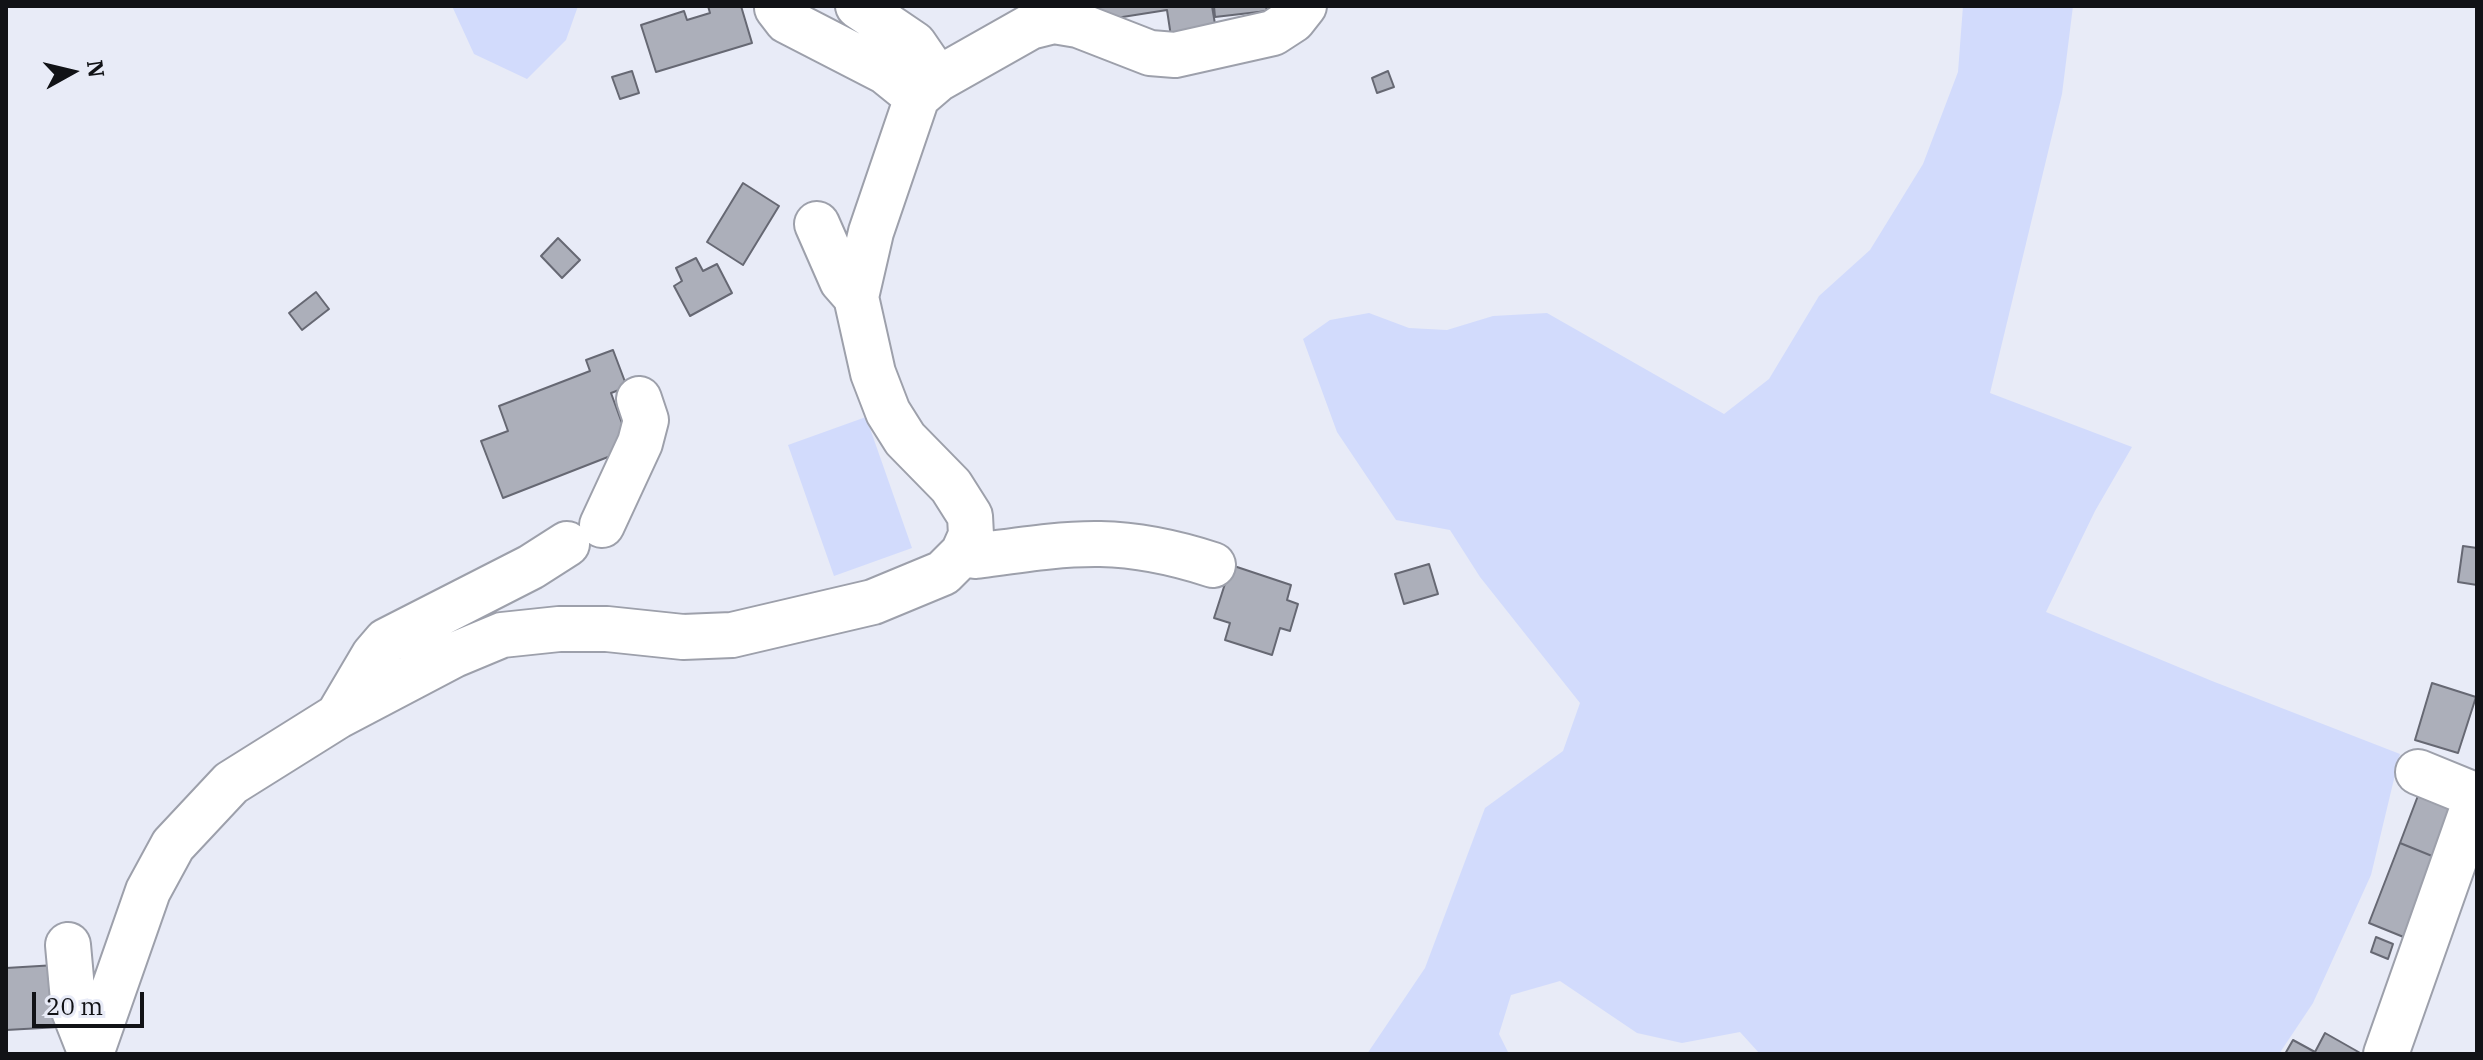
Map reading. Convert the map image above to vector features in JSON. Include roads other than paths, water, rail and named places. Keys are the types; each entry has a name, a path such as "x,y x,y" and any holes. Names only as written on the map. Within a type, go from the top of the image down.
{"street":[{"path":"858,6 914,44 928,88"},
{"path":"91,1054 148,891 173,845 231,783 338,716 454,655 502,635 559,629 607,629 683,637 732,635 873,602 943,573 963,553 971,535 970,516 951,486 905,439 888,412 873,373 856,297 871,232 928,88 1030,27 1054,21 1078,25 1150,53 1175,55 1273,33 1293,20 1304,6"},
{"path":"777,8 787,21 825,44 928,88"},
{"path":"817,224 842,281 856,297"},
{"path":"338,716 374,655 386,641 531,567 584,534 640,443 646,420 639,399"},
{"path":"963,553 975,556 1067,542 1125,543 1166,549 1213,565"},
{"path":"2386,1054 2477,796 2418,772"},
{"path":"68,945 74,1011 91,1054"}]}
